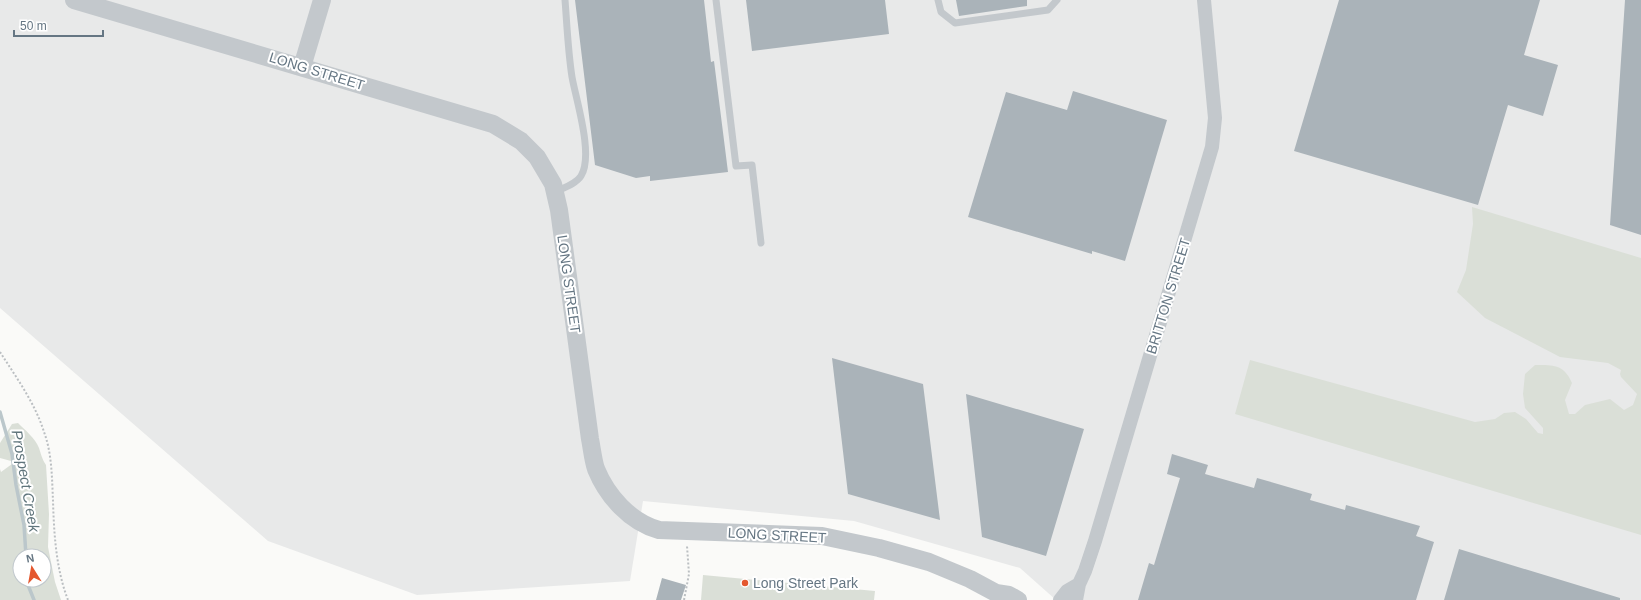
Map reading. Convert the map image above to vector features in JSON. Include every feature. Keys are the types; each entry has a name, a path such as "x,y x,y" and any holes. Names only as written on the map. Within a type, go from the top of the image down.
{"street":[{"name":"LONG STREET","path":"74,0 493,124 521,140 537,157 553,184 555,192 559,210 590,439 596,468 607,490 625,511 646,526 658,530 822,536 879,548 929,562 970,579 998,596 1010,595 1018,600"},
{"path":"302,67 322,0"},
{"name":"BRITTON STREET","path":"1076,600 1079,584 1095,541 1212,147 1214,113 1204,0"},
{"path":"1060,600 1067,591 1079,584"}],"lane":[{"path":"555,192 581,177 585,167 585,136 572,76 565,0"},
{"path":"716,0 736,166 752,165 761,244"},
{"path":"938,0 941,12 955,23 1048,10 1057,0"}],"path":[{"path":"0,352 26,393 45,432 51,470 53,518 61,582 68,600"},
{"path":"684,600 689,574 686,531"}],"shaded area":[{"path":"0,0 1641,0 1641,600 1056,600 1020,568 854,521 643,501 630,581 417,595 268,541 0,308"},
{"path":"1472,207 1641,258 1641,535 1235,414 1250,360 1475,422 1495,419 1504,413 1515,412 1526,419 1538,433 1543,434 1543,428 1525,408 1523,394 1525,374 1535,365 1557,367 1562,369 1569,377 1572,383 1565,400 1569,414 1575,414 1585,405 1610,399 1624,410 1633,405 1637,394 1621,377 1621,370 1608,363 1560,357 1485,318 1457,292 1466,270 1473,224"},
{"path":"18,423 37,444 46,465 49,514 48,548 12,548 12,588 52,588 52,567 61,600 0,600 0,469 1,472 12,464 11,461 0,458 0,443 12,424"},
{"name":"Long Street Park","path":"703,575 875,591 874,600 701,600"}],"building":[{"path":"575,0 704,0 711,62 714,61 728,172 650,181 650,176 636,178 595,165"},
{"path":"746,0 885,0 889,34 752,51"},
{"path":"956,0 1027,0 1027,6 959,16"},
{"path":"1339,0 1540,0 1524,55 1558,65 1543,116 1508,105 1478,205 1294,151"},
{"path":"1625,0 1641,0 1641,235 1610,225"},
{"path":"1073,91 1167,120 1125,261 1092,251 1092,254 968,217 1006,92 1067,110"},
{"path":"832,358 923,384 940,520 848,494"},
{"path":"966,394 1084,429 1046,556 982,537"},
{"path":"1172,454 1208,465 1205,474 1254,488 1257,478 1312,494 1310,500 1345,510 1346,505 1420,526 1416,536 1434,542 1416,600 1138,600 1149,563 1154,565 1180,478 1167,474"},
{"path":"1459,549 1620,598 1620,600 1444,600"},
{"path":"662,578 686,585 681,600 656,600"}],"waterway":[{"name":"Prospect Creek","path":"0,412 12,454 16,485 24,525 25,548"},
{"name":"Prospect Creek","path":"29,588 34,600"}],"place":[{"name":"Long Street Park","path":"745,583"}]}
